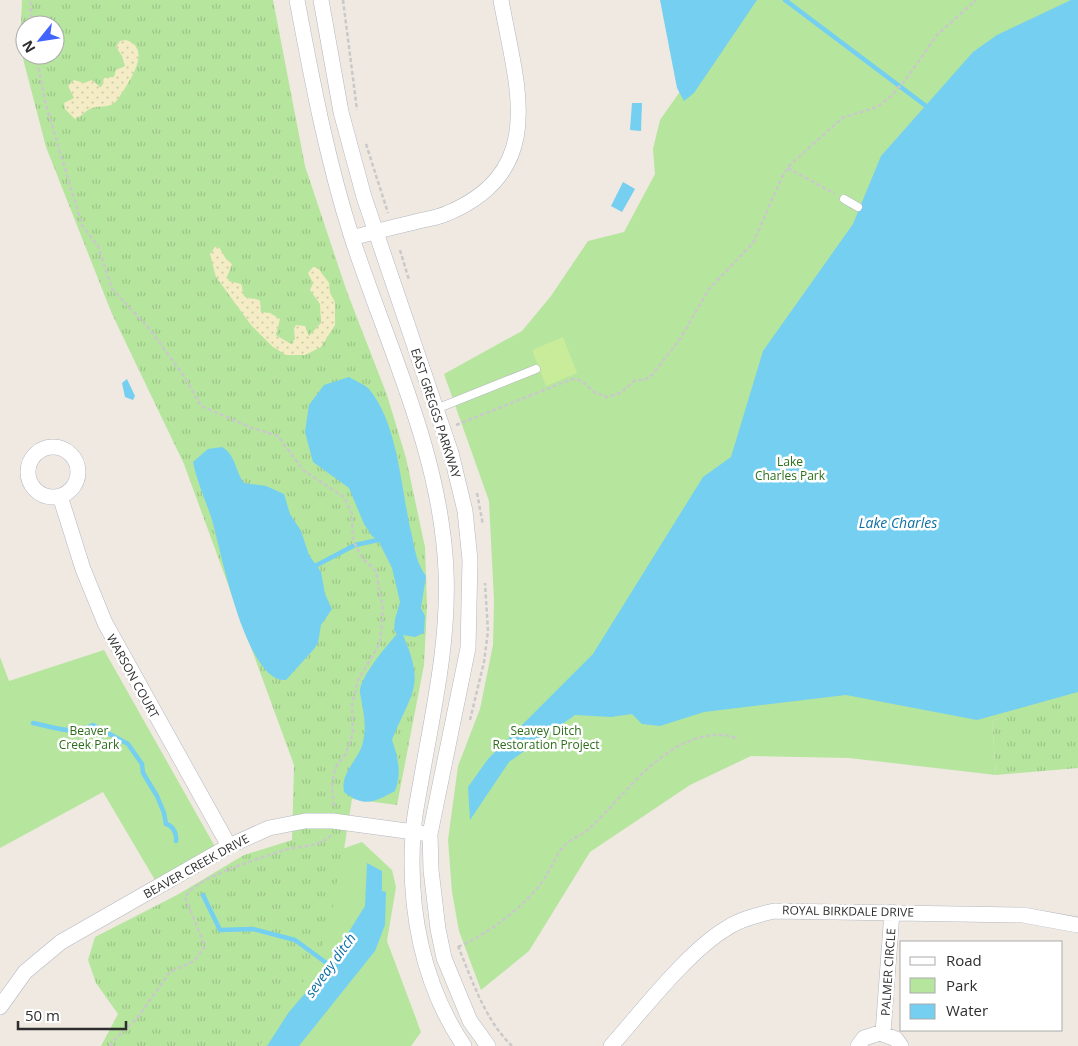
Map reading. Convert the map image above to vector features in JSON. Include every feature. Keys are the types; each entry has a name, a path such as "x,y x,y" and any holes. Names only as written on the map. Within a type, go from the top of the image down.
{"street":[{"name":"EAST GREGGS PARKWAY","path":"297,0 328,153 352,238 414,406 433,477 443,537 447,605 443,651 412,832 412,881 415,916 425,964 441,1007 464,1046"},
{"name":"EAST GREGGS PARKWAY","path":"321,0 341,112 364,197 451,452 465,511 470,560 468,648 430,834 434,904 444,958 470,1021 488,1046"},
{"path":"352,238 446,214 475,200 501,175 514,152 519,121 516,86 501,0"},
{"name":"WARSON COURT","path":"60,496 83,569 105,624 229,846"},
{"name":"BEAVER CREEK DRIVE","path":"0,1007 25,972 61,942 229,846 269,828 305,820 333,821 430,834"},
{"name":"ROYAL BIRKDALE DRIVE","path":"610,1046 690,958 726,929 742,920 774,910 1023,915 1078,925"},
{"name":"PALMER CIRCLE","path":"883,1033 892,912"},
{"name":"PALMER CIRCLE","path":"858,1046 864,1038 872,1034 883,1033 896,1039 901,1046"}],"lane":[{"path":"844,198 858,207"},
{"path":"436,409 536,369"}],"path":[{"path":"31,0 31,15"},
{"path":"343,0 358,119"},
{"path":"454,426 572,379 582,381 594,392 608,397 620,393 634,381 646,379 652,375 680,339 709,289 753,243 782,177 788,168 842,118 877,107 890,97 907,78 936,36 976,0"},
{"path":"38,65 46,105 82,225 98,246 112,289 148,328 184,376 201,406 278,436 304,470 344,497 352,514 353,540 362,558 376,571 383,610 380,643 358,680 352,705 354,732 345,755 335,768 332,785 334,802"},
{"path":"364,138 388,213"},
{"path":"788,168 844,198"},
{"path":"458,947 478,938 520,905 539,886 554,866 562,848 570,840 590,828 626,787 669,752 687,742 705,736 718,734 739,739"},
{"path":"111,1046 112,1042 138,1017 170,972 194,961 201,955 205,946 185,898 189,890 206,880 249,863 287,850 320,844 331,836"},
{"path":"456,937 458,947 488,1012 504,1038 512,1046"}],"green space":[{"path":"22,0 273,0 305,166 347,292 387,395 406,458 425,547 427,606 424,665 397,805 352,799 325,970 267,1046 101,1046 118,1014 96,983 88,960 95,937 177,895 244,855 292,840 294,765 184,464 112,314 46,147 25,65 65,65 65,15 21,15"},
{"name":"Lake Charles Park","path":"744,0 1078,0 1078,695 992,721 996,775 849,758 751,756 690,785 590,852 529,951 481,990 459,931 452,892 448,840 458,766 480,709 493,645 494,600 489,501 444,374 522,331 551,296 588,241 624,232 655,174 653,149 660,120"},
{"path":"563,337 577,373 546,386 532,350"},
{"name":"Beaver Creek Park","path":"104,650 218,852 155,880 103,792 0,848 0,657 9,681"},
{"path":"1078,692 1078,768 996,775 992,721"},
{"path":"362,842 392,870 396,887 387,941 421,1032 411,1046 259,1046 292,1003 329,932 342,849"}],"sand":[{"path":"126,40 134,44 138,51 138,58 132,76 118,99 109,105 90,109 75,119 65,109 64,103 74,98 68,86 74,80 84,83 92,80 100,87 104,78 114,77 116,70 125,66 122,56 116,47 120,41"},
{"path":"215,247 219,247 226,259 232,264 227,277 229,281 241,284 244,296 260,301 261,312 270,313 280,319 276,335 291,344 295,339 294,329 296,325 305,326 309,336 321,323 320,304 310,290 313,283 308,273 313,267 318,268 329,283 330,293 335,302 335,325 321,347 305,355 286,355 273,347 251,325 216,277 210,254"}],"water":[{"path":"660,0 757,0 694,93 684,101 677,88"},
{"name":"Lake Charles","path":"1071,0 1078,0 1078,692 977,720 846,695 704,712 660,726 642,724 632,714 611,717 575,715 509,762 470,820 468,787 488,759 593,654 703,477 731,457 763,351 853,224 881,156 973,52 997,35"},
{"path":"632,103 642,103 641,131 630,130"},
{"path":"623,182 635,189 622,212 611,206"},
{"path":"349,377 369,389 387,421 398,460 415,552 420,567 426,576 421,608 425,616 424,633 415,637 403,635 414,667 415,679 410,700 392,740 398,765 397,784 395,791 369,802 358,800 344,792 345,778 363,742 365,723 360,693 361,687 374,662 397,634 394,630 395,619 400,602 392,568 378,540 372,536 364,524 349,488 313,462 305,432 309,405 324,385"},
{"path":"127,379 135,396 133,400 125,397 122,383"},
{"path":"222,447 230,454 244,483 266,486 284,494 290,514 301,531 309,555 321,572 325,594 332,609 321,625 318,643 286,680 272,676 259,661 247,639 237,613 212,520 199,484 193,462 208,449"},
{"name":"seveay ditch","path":"367,863 382,871 382,891 386,892 385,925 375,951 299,1046 267,1046 289,1012 325,970 365,906"}],"waterway":[{"path":"785,0 926,106"},
{"path":"317,565 355,545 378,540"},
{"path":"33,723 71,730 79,730 93,725 128,744 142,764 143,773 157,796 166,824 174,830 176,841"},
{"name":"seveay ditch","path":"203,895 220,930 253,929 295,940 332,967"}],"park label":[{"name":"Seavey Ditch Restoration Project","path":"546,737"}]}
